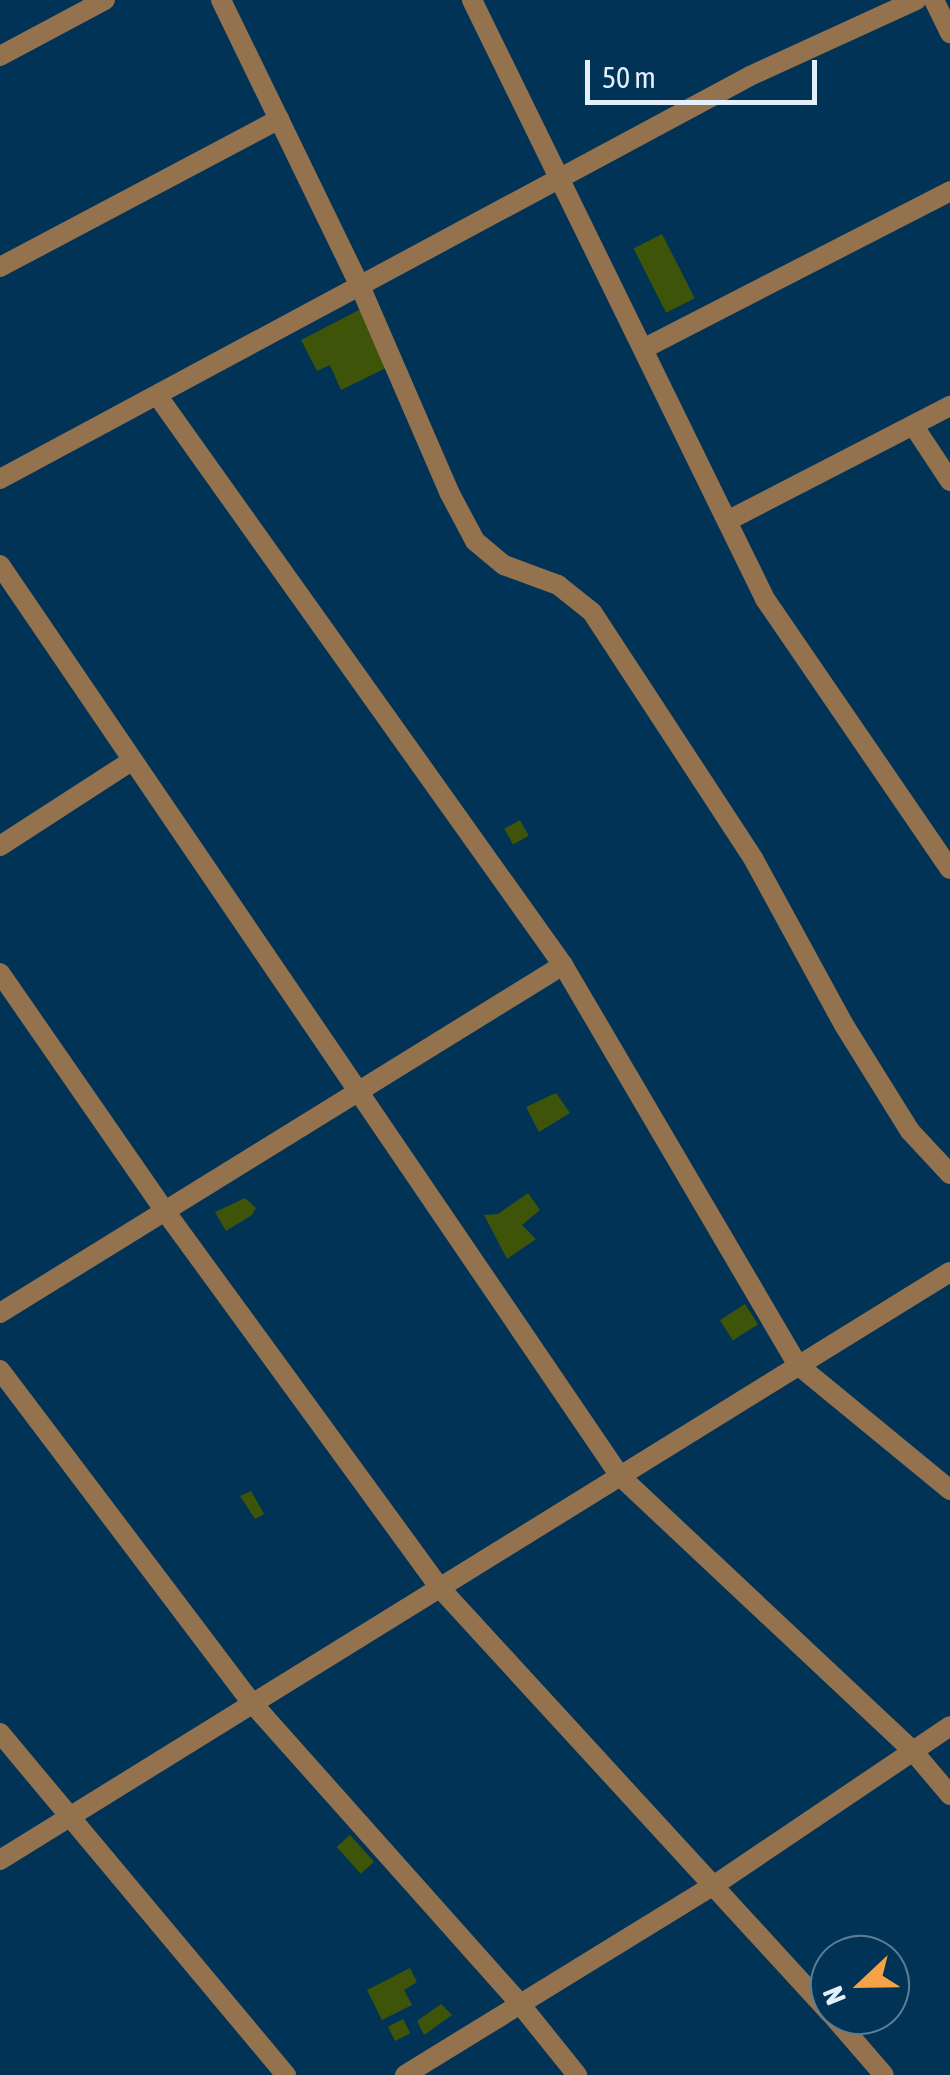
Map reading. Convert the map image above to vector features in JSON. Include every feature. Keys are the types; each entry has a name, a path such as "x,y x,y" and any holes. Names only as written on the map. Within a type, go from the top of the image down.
{"street":[{"path":"0,56 105,0"},
{"path":"221,0 360,286 475,540 504,565 558,585 592,612 754,860 844,1025 910,1131 950,1174"},
{"path":"0,479 750,76 916,0"},
{"path":"934,0 950,33"},
{"path":"480,3 560,178 765,599 950,869"},
{"path":"0,267 279,120"},
{"path":"643,349 950,191"},
{"path":"157,395 563,965 798,1366 950,1490"},
{"path":"727,520 950,406"},
{"path":"913,425 950,481"},
{"path":"0,565 620,1476 912,1750 950,1795"},
{"path":"0,846 133,760"},
{"path":"0,1313 563,965"},
{"path":"0,973 166,1211 440,1588 810,1990"},
{"path":"0,1860 950,1272"},
{"path":"0,1370 253,1704 520,2004 577,2075"},
{"path":"405,2075 716,1884 950,1726"},
{"path":"0,1733 286,2075"},
{"path":"849,2035 884,2075"}],"building":[{"path":"662,234 695,298 666,313 633,249"},
{"path":"361,309 388,367 341,390 330,365 317,371 301,340"},
{"path":"520,820 529,836 513,844 504,829"},
{"path":"556,1093 570,1113 539,1132 526,1107"},
{"path":"528,1193 540,1210 522,1225 536,1239 507,1259 484,1215 498,1214"},
{"path":"245,1198 256,1208 252,1215 226,1231 215,1212"},
{"path":"745,1304 758,1324 733,1340 720,1320"},
{"path":"251,1491 264,1514 255,1519 240,1496"},
{"path":"350,1835 374,1862 361,1874 337,1847"},
{"path":"410,1968 417,1982 404,1990 412,2005 382,2020 367,1990"},
{"path":"441,2004 452,2015 424,2035 417,2021"},
{"path":"403,2019 410,2033 395,2041 388,2027"}]}
